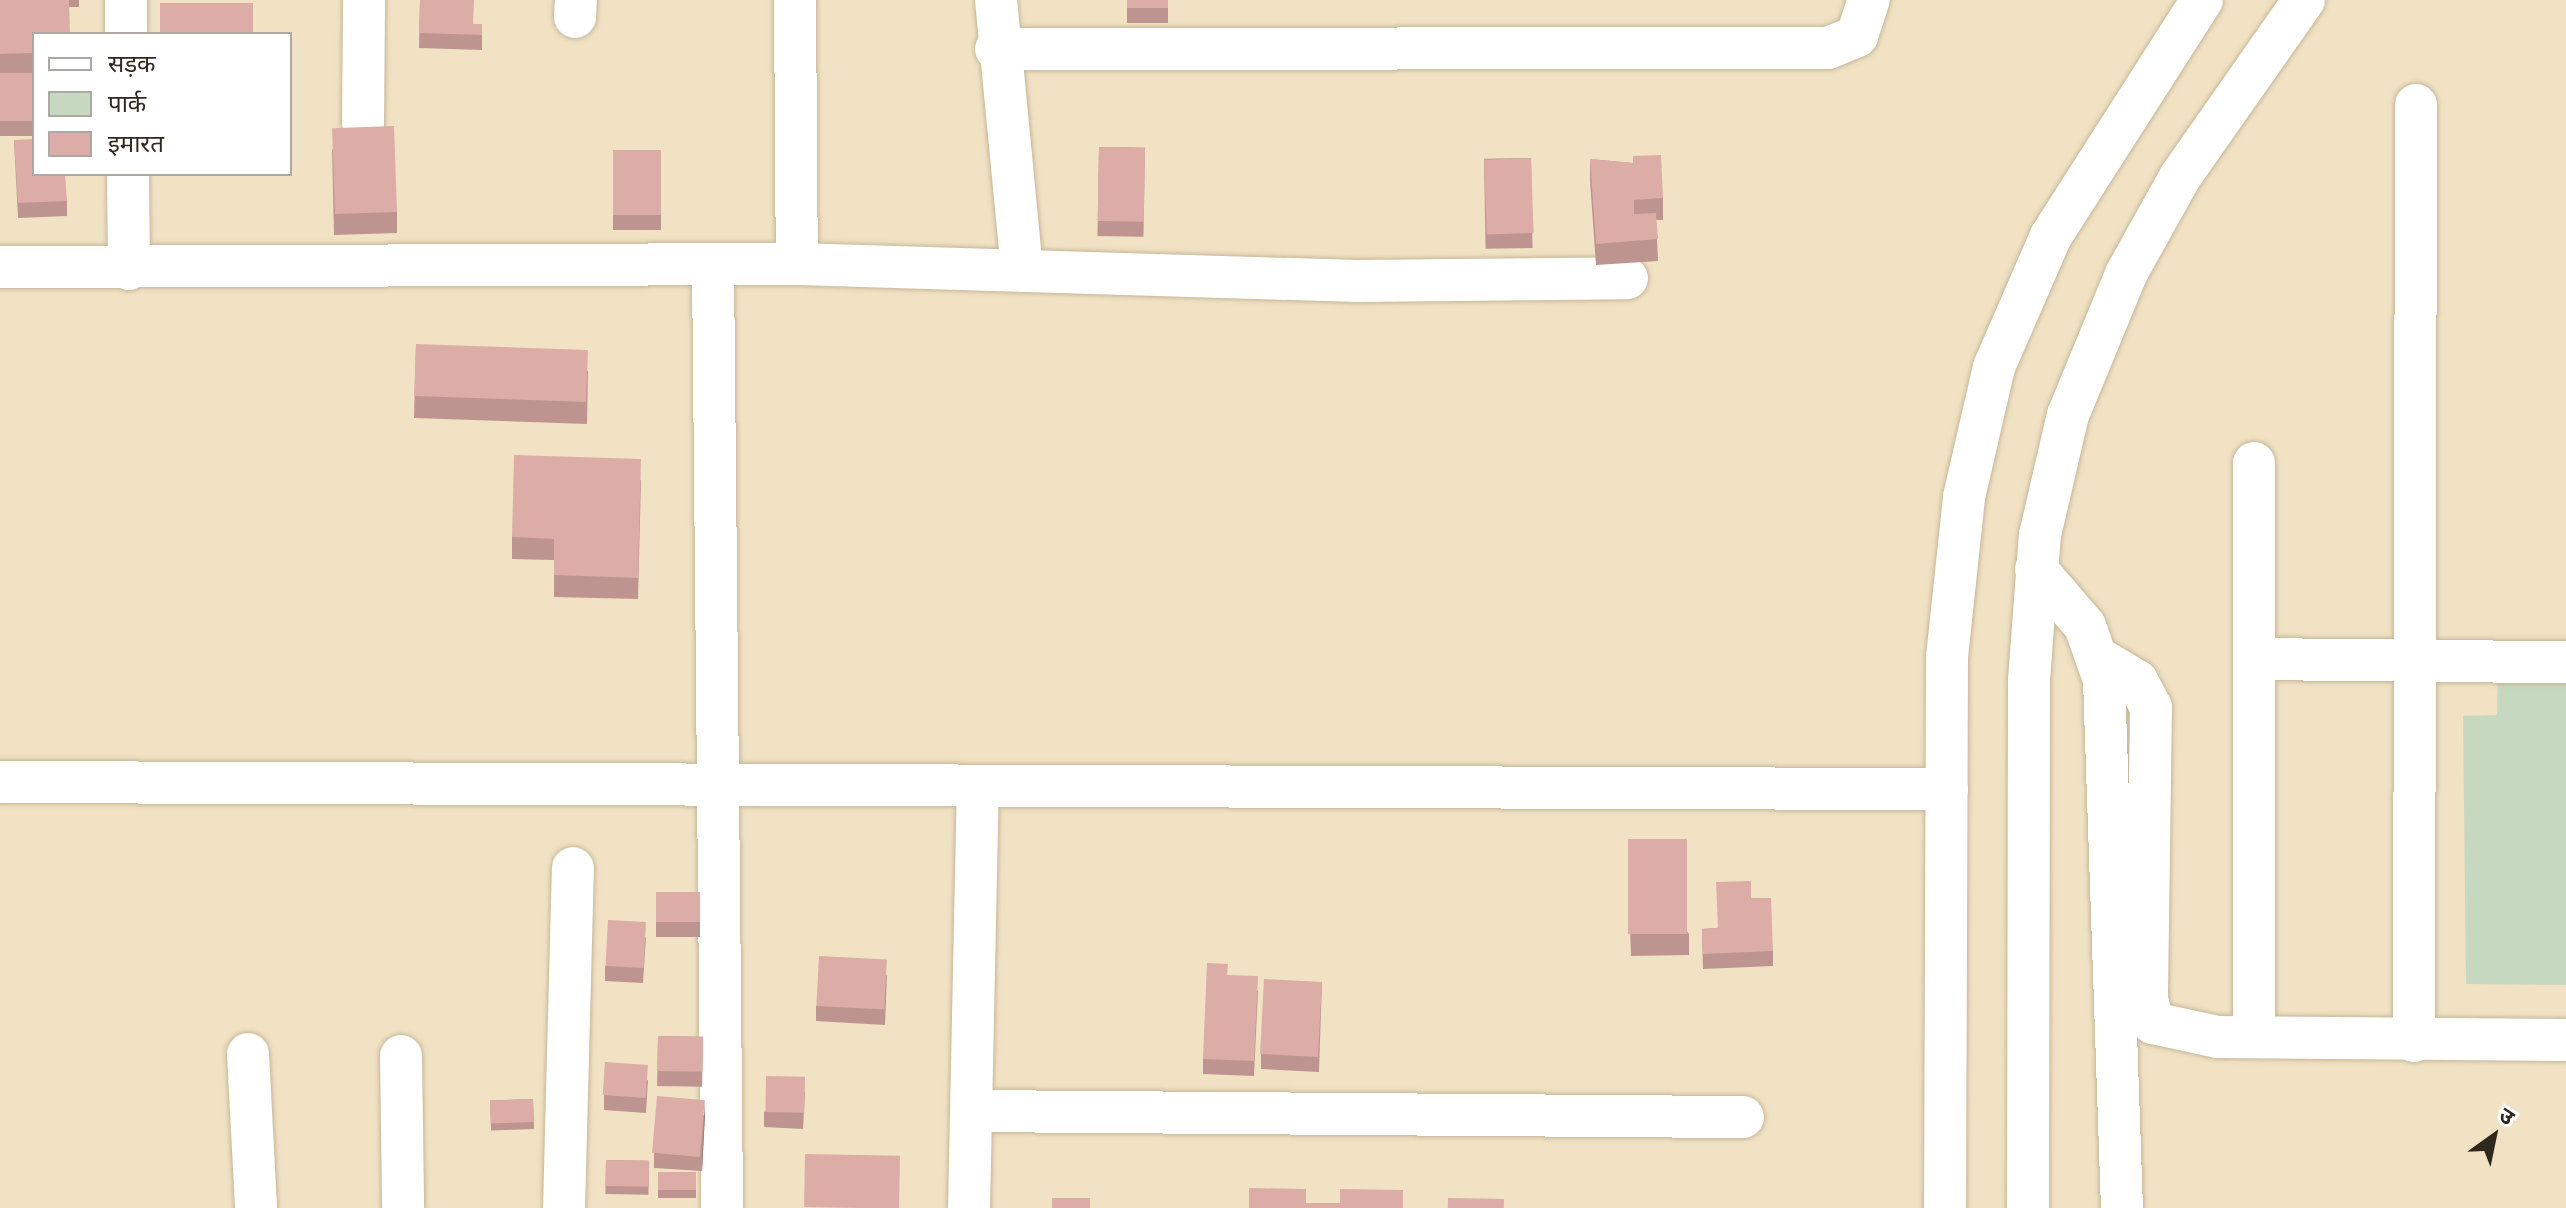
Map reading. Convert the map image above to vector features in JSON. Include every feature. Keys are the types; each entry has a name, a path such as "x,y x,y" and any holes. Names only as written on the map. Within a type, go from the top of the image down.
{"street":[{"path":"126,0 126,32"},
{"path":"363,124 364,0"},
{"path":"795,0 797,264"},
{"path":"996,0 996,49 1022,271"},
{"path":"996,49 1828,48 1857,36 1869,0"},
{"path":"1945,1208 1947,657 1964,497 1994,367 2051,236 2202,0"},
{"path":"2028,1208 2036,569 2068,415 2126,274 2180,177 2304,0"},
{"path":"2414,1041 2416,105"},
{"path":"128,176 129,269"},
{"path":"0,267 129,269 797,264 1358,281 1627,278"},
{"path":"713,265 714,785 725,1055 722,1208"},
{"path":"2254,463 2254,1037"},
{"path":"2036,569 2085,626 2100,659 2122,1208"},
{"path":"2100,659 2137,681 2151,707 2148,1012 2176,1033 2414,1041 2566,1040"},
{"path":"2254,659 2566,662"},
{"path":"0,782 1947,789"},
{"path":"969,1208 978,786"},
{"path":"564,1208 573,868"},
{"path":"248,1054 256,1208"},
{"path":"401,1056 403,1208"},
{"path":"971,1111 1743,1117"}],"green space":[{"path":"2498,669 2566,669 2566,985 2466,984 2463,716 2497,715"}],"building":[{"path":"0,0 69,0 70,32 32,32 32,53 0,54"},
{"path":"420,0 474,0 473,24 482,24 482,35 419,33"},
{"path":"1127,0 1168,0 1168,8 1127,8"},
{"path":"160,3 253,3 253,32 160,32"},
{"path":"0,73 32,73 32,121 0,121"},
{"path":"394,126 397,212 335,214 332,128"},
{"path":"32,139 32,176 65,176 67,201 18,203 14,140"},
{"path":"1099,147 1145,148 1144,222 1098,221"},
{"path":"613,150 661,150 661,215 613,215"},
{"path":"1661,155 1663,198 1634,200 1634,214 1656,213 1658,239 1596,244 1590,159 1633,163 1633,156"},
{"path":"1531,158 1534,233 1487,235 1484,160"},
{"path":"416,344 588,350 586,402 414,396"},
{"path":"514,455 641,459 638,578 554,575 554,539 512,537"},
{"path":"1628,839 1687,839 1687,934 1628,934"},
{"path":"1751,881 1751,898 1771,898 1773,951 1703,954 1702,929 1718,928 1716,882"},
{"path":"656,892 700,892 700,922 656,922"},
{"path":"608,920 646,922 644,968 606,966"},
{"path":"819,956 887,960 884,1009 816,1006"},
{"path":"1207,963 1228,964 1227,975 1258,976 1254,1061 1203,1059"},
{"path":"1264,979 1322,982 1318,1057 1260,1054"},
{"path":"658,1036 703,1037 702,1072 657,1071"},
{"path":"605,1062 648,1065 646,1098 603,1095"},
{"path":"766,1076 805,1077 804,1113 765,1112"},
{"path":"657,1096 705,1100 700,1157 652,1153"},
{"path":"533,1099 534,1122 491,1123 490,1101"},
{"path":"805,1154 900,1156 899,1208 804,1207"},
{"path":"606,1160 649,1161 649,1187 606,1186"},
{"path":"658,1172 696,1172 696,1190 658,1190"},
{"path":"1249,1188 1306,1189 1306,1203 1340,1203 1340,1189 1403,1190 1403,1208 1249,1208"},
{"path":"1052,1198 1090,1198 1090,1208 1052,1208"},
{"path":"1448,1198 1504,1199 1504,1208 1448,1208"}]}
